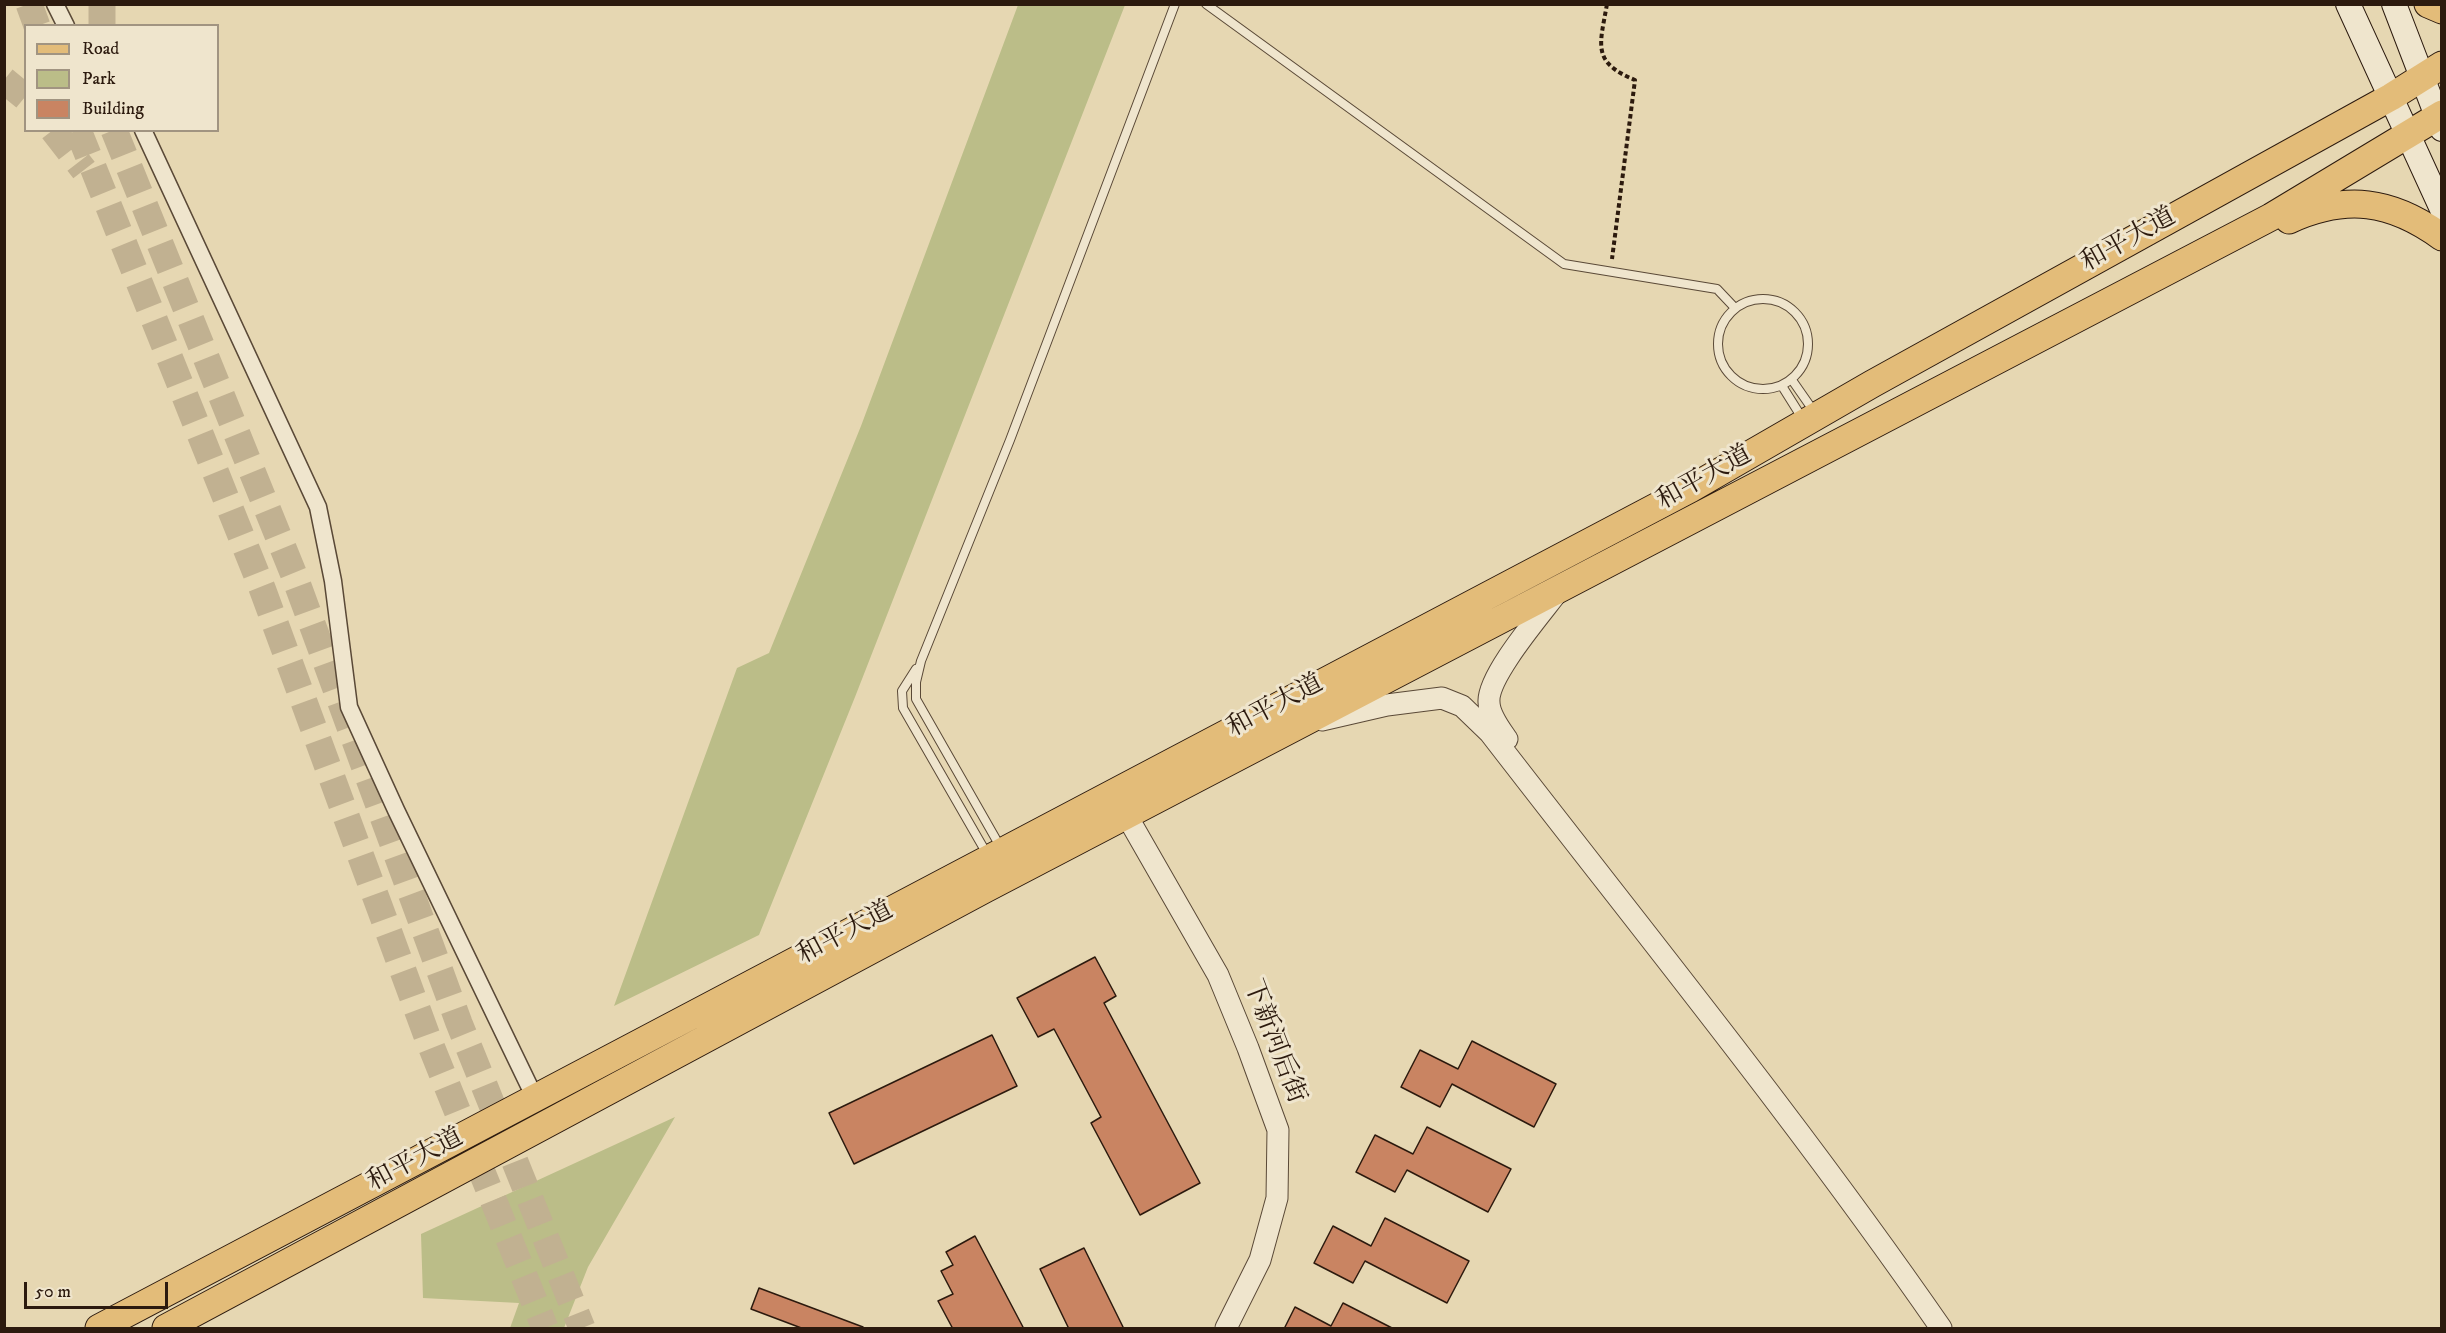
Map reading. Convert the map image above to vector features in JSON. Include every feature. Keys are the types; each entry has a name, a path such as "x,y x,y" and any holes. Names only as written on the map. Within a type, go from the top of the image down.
{"main road":[{"path":"2349,4 2442,209"},
{"path":"2394,4 2432,71 2440,120"},
{"path":"2428,4 2442,10"},
{"name":"和平大道","path":"166,1329 1690,489 1811,419 2391,97 2432,71"},
{"name":"和平大道","path":"99,1329 996,855 1120,804 1295,727 2271,217 2408,134 2440,120"},
{"path":"2271,217 2286,222 2308,211 2336,204 2366,203 2388,208 2407,216 2442,237"}],"street":[{"path":"55,4 65,24"},
{"path":"144,132 318,507 333,581 349,707 396,810 535,1098"},
{"path":"1560,589 1491,686 1488,703 1497,726 1828,1156 1909,1265 1952,1329"},
{"path":"1295,727 1387,705 1442,699 1462,706 1483,726 1773,1095 1875,1233 1941,1329"},
{"name":"下新河后街","path":"1120,804 1218,975 1278,1130 1277,1198 1260,1260 1226,1329"}],"lane":[{"path":"996,855 916,699 916,682 921,661 1015,428 1175,4"},
{"path":"1206,4 1564,264 1717,289 1735,309"},
{"path":"1768,299 1780,302 1799,316 1808,338 1808,349 1806,361 1792,380 1770,389 1747,386 1737,380 1722,362 1718,339 1721,327 1735,309 1757,300 1768,299"},
{"path":"1792,380 1811,419"},
{"path":"1782,386 1811,419"},
{"path":"921,661 902,691 903,708 996,855"}],"path":[{"path":"1607,4 1601,54 1612,68 1635,81 1611,272"}],"green space":[{"path":"1018,5 1125,5 855,697 759,935 614,1006 737,668 769,653 861,426"},
{"path":"675,1117 588,1267 564,1328 510,1328 519,1303 423,1298 421,1234"}],"building":[{"path":"1095,957 1116,996 1104,1003 1200,1183 1140,1215 1091,1123 1101,1117 1054,1029 1038,1037 1017,998"},
{"path":"992,1035 1017,1086 854,1164 829,1113"},
{"path":"1472,1041 1556,1084 1534,1127 1452,1084 1440,1107 1401,1087 1420,1050 1458,1069"},
{"path":"1427,1127 1511,1169 1488,1212 1407,1170 1395,1192 1356,1172 1375,1135 1413,1154"},
{"path":"1385,1218 1469,1261 1447,1303 1365,1261 1353,1283 1314,1263 1333,1226 1371,1246"},
{"path":"975,1236 1024,1329 953,1329 938,1301 953,1294 941,1271 953,1265 946,1252"},
{"path":"1084,1248 1124,1329 1069,1329 1040,1269"},
{"path":"759,1288 863,1327 863,1329 804,1329 751,1309"},
{"path":"1343,1303 1394,1329 1284,1329 1295,1307 1331,1326"}],"tunnel":[{"path":"29,4 36,24"},
{"path":"102,4 102,24"},
{"path":"4,80 24,96"},
{"path":"55,132 84,170"},
{"path":"79,132 262,588 427,1036 545,1328"},
{"path":"115,132 294,575 459,1023 582,1328"}]}
